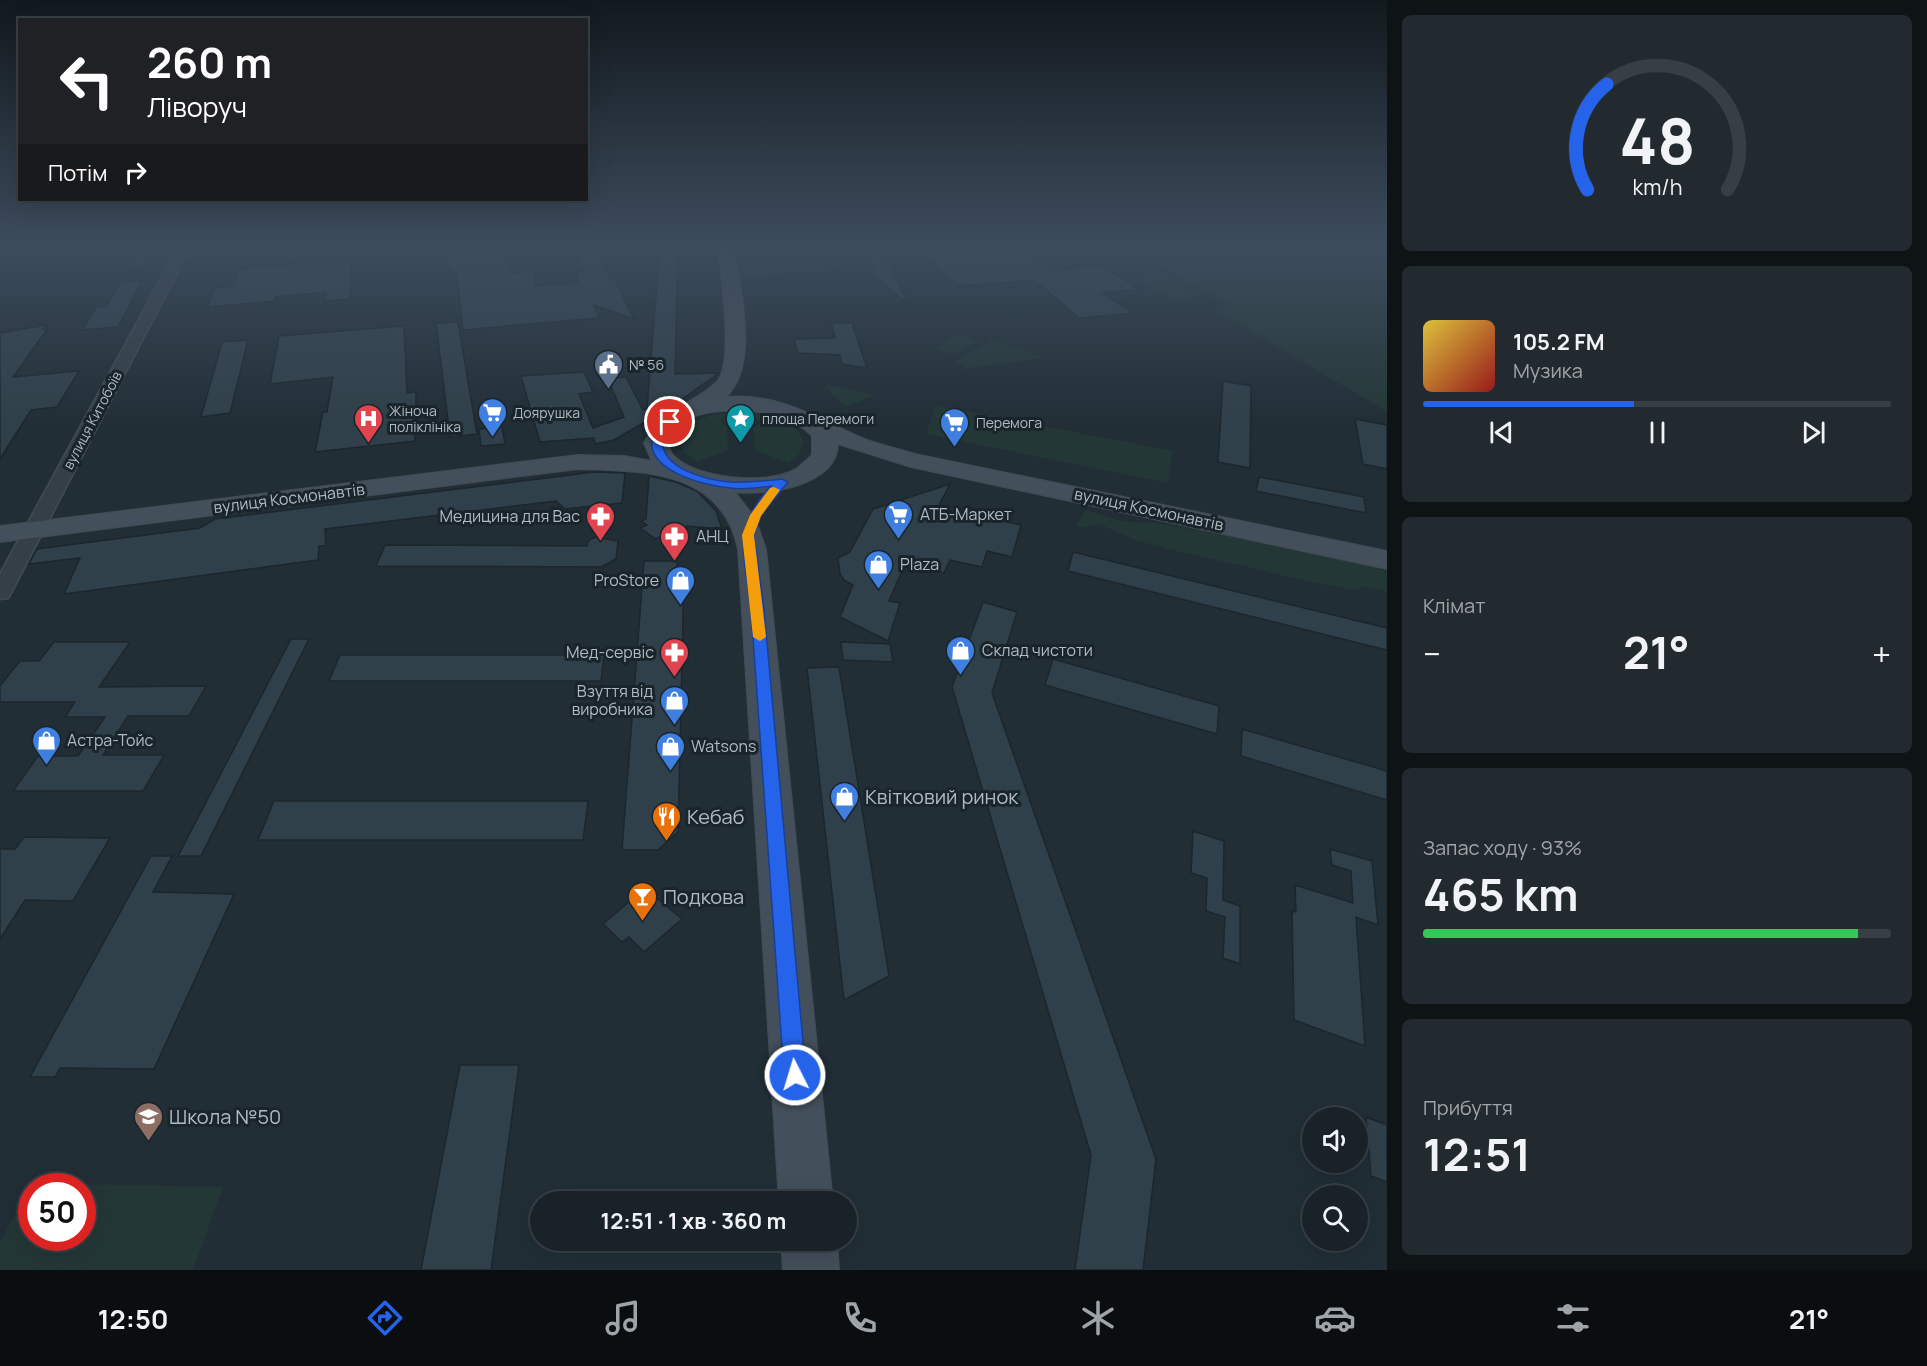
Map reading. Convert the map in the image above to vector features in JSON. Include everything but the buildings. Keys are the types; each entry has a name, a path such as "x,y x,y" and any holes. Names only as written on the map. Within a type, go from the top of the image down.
{"main road":[{"path":"731,305 735,360 745,378 757,390 791,412"},
{"name":"вулиця Космонавтів","path":"0,534 578,462 628,448 659,433 670,422 723,388 729,379 735,360"},
{"path":"687,412 717,405 738,404 760,405 791,412"},
{"name":"вулиця Космонавтів","path":"791,412 856,444 912,460 1387,560"},
{"path":"812,423 822,434 826,446 823,458 812,469"},
{"path":"659,433 657,443 662,457 691,477 728,497 739,509 746,522 758,621 805,1191"},
{"name":"вулиця Космонавтів","path":"578,462 624,463 740,486 782,482 812,469 851,459 912,460"},
{"path":"748,535 761,506 782,482"},
{"path":"810,1251 811,1270"}],"street":[{"name":"вулиця Китобоїв","path":"0,593 153,305"}],"green space":[{"path":"1387,305 1387,412 1214,309 1231,306"},
{"path":"957,335 977,341 954,355 933,349"},
{"path":"992,340 1044,358 961,369 963,365 955,363"},
{"path":"827,385 875,395 846,407 832,395 830,390 824,389"},
{"path":"935,405 1173,451 1168,483 926,434"},
{"path":"728,413 720,420 727,428 728,450 697,462 683,452 680,440 687,428 706,417"},
{"path":"750,413 773,417 794,428 804,441 799,455 788,463 755,450 753,429 760,422"},
{"path":"1086,510 1121,521 1156,523 1208,532 1375,567 1387,572 1387,592 1365,587 1353,590 1312,582 1168,549 1135,540 1099,524 1080,528 1076,525"},
{"path":"96,1184 223,1187 193,1270 0,1270 0,1243 18,1208 18,1251 96,1251"}],"slow traffic":[{"path":"760,637 748,535 755,515 774,490"}],"place":[{"name":"№ 56","path":"608,390"},
{"name":"Доярушка","path":"492,438"},
{"name":"Жіноча поліклініка","path":"368,444"},
{"name":"площа Перемоги","path":"741,444"},
{"name":"Перемога","path":"955,448"},
{"name":"АТБ-Маркет","path":"899,540"},
{"name":"Медицина для Вас","path":"601,542"},
{"name":"АНЦ","path":"675,562"},
{"name":"Plaza","path":"879,590"},
{"name":"ProStore","path":"680,606"},
{"name":"Склад чистоти","path":"961,676"},
{"name":"Мед-сервіс","path":"675,678"},
{"name":"Взуття від виробника","path":"674,726"},
{"name":"Астра-Тойс","path":"46,766"},
{"name":"Watsons","path":"670,772"},
{"name":"Квітковий ринок","path":"844,822"},
{"name":"Кебаб","path":"666,842"},
{"name":"Подкова","path":"642,922"},
{"name":"Школа №50","path":"148,1142"}],"route":[{"path":"670,422 659,433 657,448 666,462 681,472 718,484 751,486 782,482 755,515 748,535 757,609 795,1075"}]}
